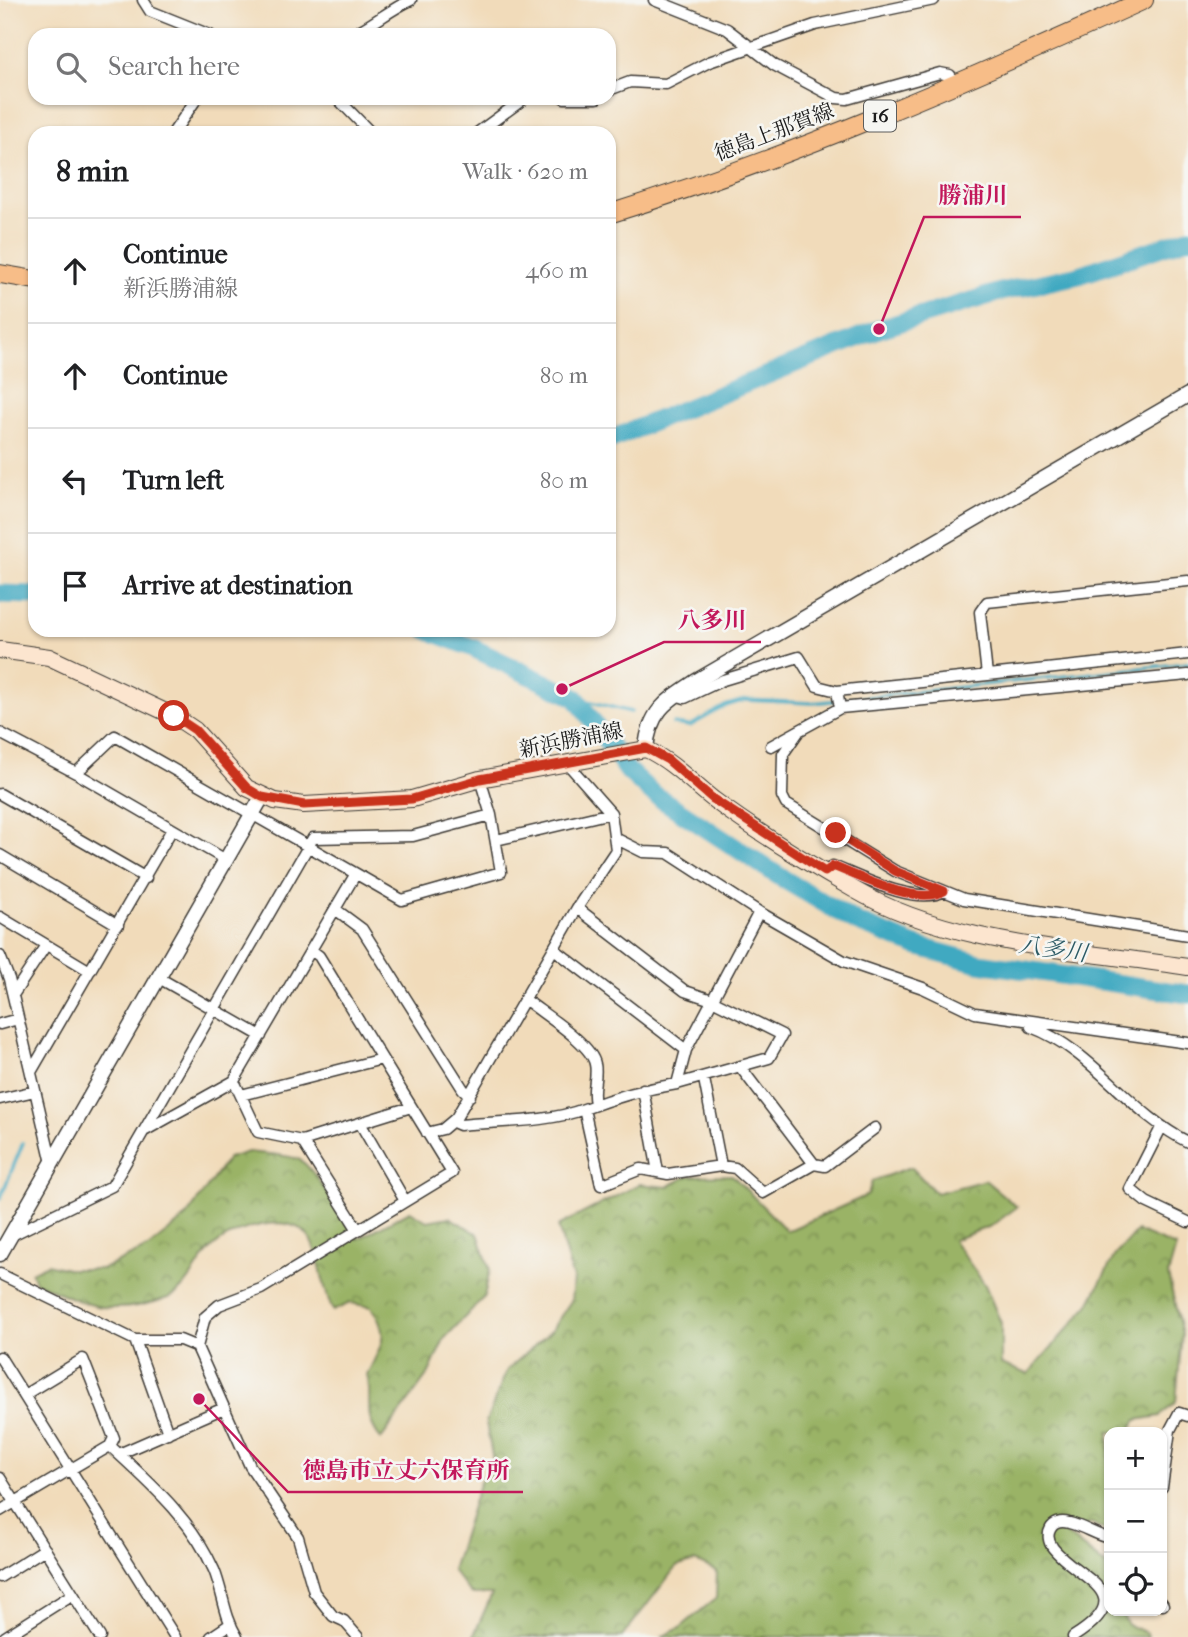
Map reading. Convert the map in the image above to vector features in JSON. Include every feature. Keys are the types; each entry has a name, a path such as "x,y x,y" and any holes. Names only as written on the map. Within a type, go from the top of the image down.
{"main road":[{"name":"徳島上那賀線","path":"616,212 717,177 957,85 1144,0"},
{"path":"0,274 28,279"},
{"name":"新浜勝浦線","path":"0,650 48,657 174,716 195,730 247,788 262,797 304,805 398,801 480,779 643,748 668,760 713,799 855,891 912,918 959,932 1188,967"}],"street":[{"path":"143,0 150,11 192,28"},
{"path":"364,28 376,22 386,11 411,0"},
{"path":"654,0 727,29 774,65 836,98 847,99 940,73 950,75 957,85"},
{"path":"616,87 630,82 667,84 709,62 815,24 934,0"},
{"path":"178,126 192,105"},
{"path":"344,105 364,126"},
{"path":"487,126 515,105"},
{"path":"643,748 650,723 662,706 675,695 1188,395"},
{"path":"988,675 980,612 987,602 1188,581"},
{"path":"771,746 799,731 839,699 988,675 1188,654"},
{"path":"675,695 685,698 742,673 799,657 817,686 839,699 1188,675"},
{"path":"799,731 783,754 782,796 786,804 874,860 964,899 1188,934"},
{"path":"0,733 76,773 171,831 226,860"},
{"path":"76,773 115,736 355,876 402,900 501,872 491,815 480,779"},
{"path":"427,1132 443,1129 453,1122 577,908 616,850 617,839 611,813 570,761"},
{"path":"0,794 146,878"},
{"path":"0,1254 262,797"},
{"path":"496,840 611,813"},
{"path":"10,1236 112,1186 313,838 412,836 491,815"},
{"path":"31,1072 171,831"},
{"path":"617,839 643,852 668,853 759,912 844,961 923,988 975,1013 1188,1043"},
{"path":"0,855 118,925"},
{"path":"825,872 833,866 889,889 935,896 944,891"},
{"path":"143,1132 234,1081 355,876"},
{"path":"453,1122 460,1125 541,1117 584,1109 595,1103 643,1090 704,1079 769,1058 782,1035 712,1000 685,990 577,908"},
{"path":"335,909 362,929 470,1096"},
{"path":"677,1084 686,1051 759,912"},
{"path":"0,917 90,971"},
{"path":"13,995 46,945"},
{"path":"554,949 686,1051"},
{"path":"311,950 319,956 452,1173 261,1289 219,1305 205,1317 197,1347 250,1466 298,1537 314,1592 333,1616 344,1622 358,1637"},
{"path":"0,956 13,995 52,1163"},
{"path":"159,978 261,1036"},
{"path":"526,1000 592,1052 596,1066 593,1094 595,1103"},
{"path":"0,1024 18,1019"},
{"path":"1027,1021 1029,1026 1063,1040 1161,1128 1188,1142"},
{"path":"241,1095 382,1059"},
{"path":"741,1068 814,1164"},
{"path":"704,1079 721,1166"},
{"path":"234,1081 258,1132 302,1140 411,1107"},
{"path":"643,1090 658,1172"},
{"path":"0,1099 35,1091"},
{"path":"584,1109 601,1185 641,1169 668,1174 721,1166 736,1168 764,1193 814,1164 825,1166 876,1128"},
{"path":"360,1123 405,1202"},
{"path":"1161,1128 1130,1189 1146,1202 1188,1222"},
{"path":"302,1140 358,1230"},
{"path":"0,1274 135,1340 180,1340 197,1347"},
{"path":"135,1340 168,1433"},
{"path":"0,1357 175,1637"},
{"path":"24,1395 83,1359 114,1438 114,1450 169,1499 194,1533 214,1572 229,1625 237,1637"},
{"path":"0,1511 114,1450 168,1433 224,1408"},
{"path":"1167,1451 1170,1430 1179,1413 1188,1416"},
{"path":"0,1478 100,1637"},
{"path":"1073,1637 1095,1620 1103,1605 1102,1591 1095,1581 1051,1546 1048,1537 1050,1528 1055,1523 1067,1522 1104,1536"},
{"path":"0,1577 45,1549"},
{"path":"5,1637 73,1594"},
{"path":"211,1637 229,1625"}],"green space":[{"path":"248,1152 287,1156 305,1163 358,1239 410,1211 427,1221 449,1217 478,1234 490,1270 484,1297 444,1339 429,1373 381,1439 371,1422 367,1375 380,1349 381,1326 371,1307 350,1303 333,1311 314,1247 302,1230 276,1223 231,1235 210,1250 186,1284 174,1295 147,1304 114,1308 100,1306 85,1303 35,1282 31,1272 47,1264 67,1269 103,1269 148,1248 185,1218 228,1158"},
{"path":"911,1167 936,1193 985,1180 1017,1207 991,1226 953,1240 985,1285 1001,1323 1001,1364 1028,1374 1088,1306 1115,1255 1137,1231 1176,1247 1168,1275 1182,1334 1176,1402 1160,1416 1137,1420 1132,1427 1104,1427 1104,1530 1092,1523 1065,1533 1104,1564 1104,1616 1123,1616 1128,1625 1147,1633 1148,1637 661,1637 680,1628 716,1598 717,1571 695,1561 676,1567 622,1637 473,1637 492,1594 471,1594 452,1570 479,1484 493,1461 486,1422 507,1370 550,1332 571,1301 573,1279 558,1226 640,1184 667,1187 688,1176 732,1175 787,1231 868,1195 872,1181"}],"waterway":[{"path":"616,437 879,329 1000,292 1079,275 1188,238"},
{"path":"0,594 28,595"},
{"name":"八多川","path":"445,637 576,698 628,771 652,793 785,880 858,923 916,946 979,963 1188,994"},
{"path":"673,724 690,726 725,706 745,700 812,703 1188,663"},
{"path":"576,698 631,712"},
{"path":"0,1199 23,1143"}],"place":[{"name":"勝浦川","path":"879,329"},
{"name":"八多川","path":"562,689"},
{"name":"徳島市立丈六保育所","path":"199,1399"}],"route":[{"path":"174,716 195,730 247,788 275,801 304,805 338,801 412,799 480,779 646,748 668,760 713,799 825,872 833,866 889,889 935,896 944,891 874,860 836,833"}]}
